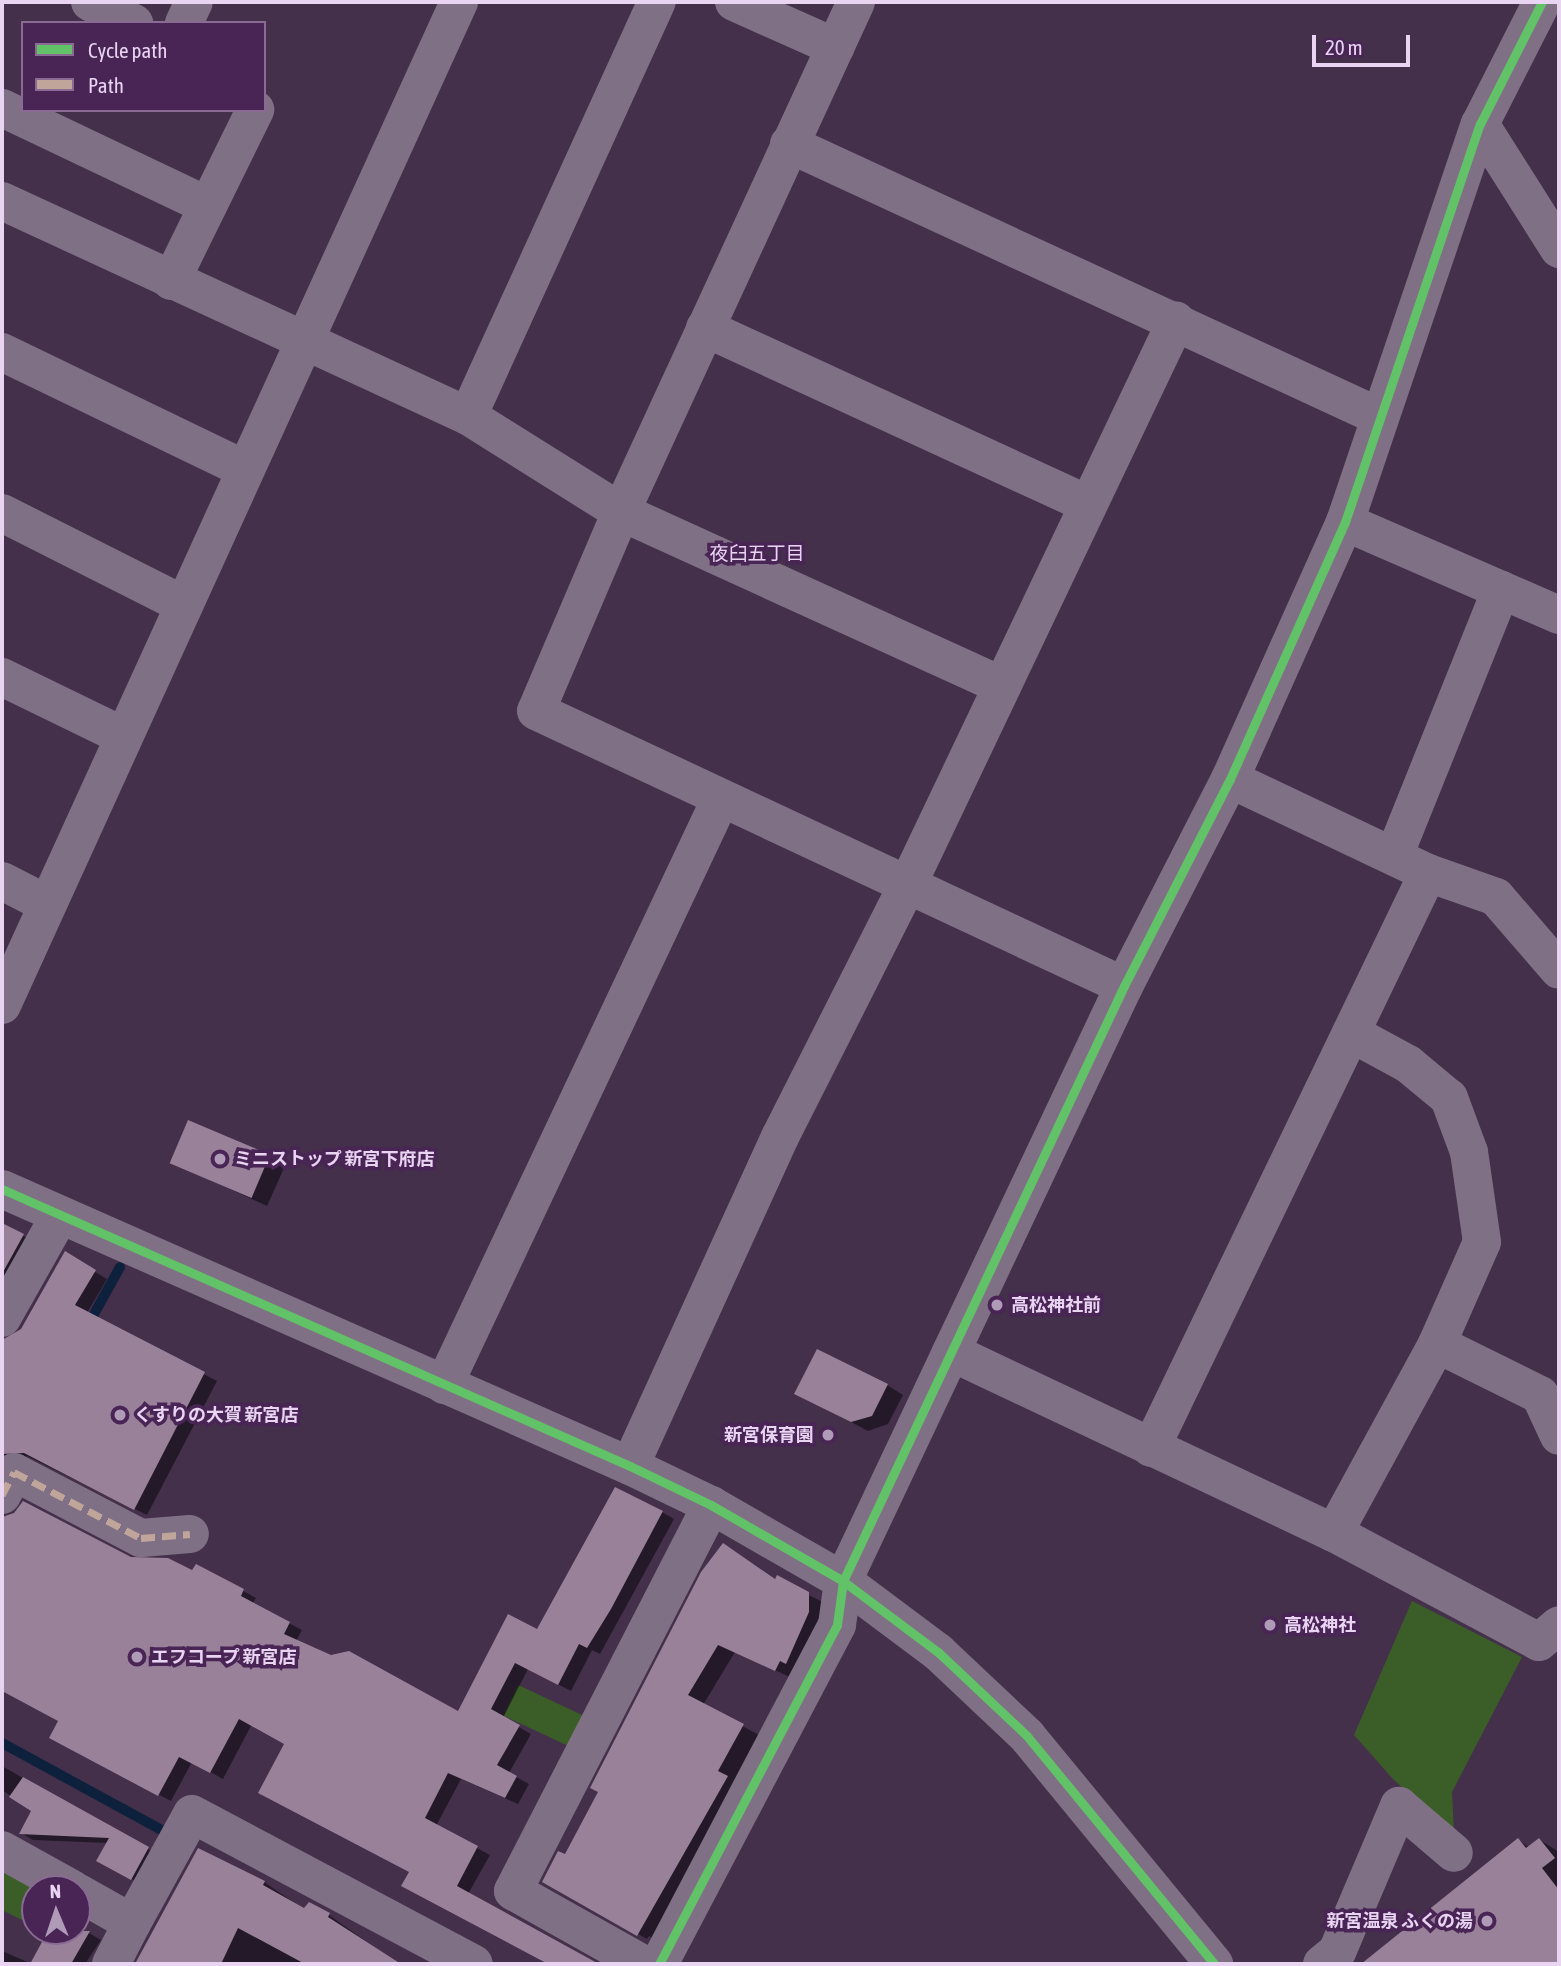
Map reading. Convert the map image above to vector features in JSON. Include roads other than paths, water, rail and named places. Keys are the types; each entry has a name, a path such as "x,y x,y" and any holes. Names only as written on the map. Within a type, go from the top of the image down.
{"street":[{"path":"90,2 130,21"},
{"path":"185,21 194,2"},
{"path":"2,1005 242,468 458,2"},
{"path":"468,416 657,2"},
{"path":"734,2 835,47"},
{"path":"856,2 621,512 536,711 720,800 908,884 1124,986"},
{"path":"659,1964 837,1625 843,1581 1124,986 1230,779 1345,522 1480,124 1542,2"},
{"path":"2,108 208,206"},
{"path":"171,281 253,112"},
{"path":"1480,124 1559,249"},
{"path":"789,145 1380,417"},
{"path":"2,201 300,342 468,416 621,512 1002,686"},
{"path":"630,1466 780,1137 908,884 1176,321"},
{"path":"705,328 1087,504"},
{"path":"2,352 242,468"},
{"path":"2,513 182,604"},
{"path":"1345,522 1559,615"},
{"path":"1394,856 1501,590"},
{"path":"2,677 123,736"},
{"path":"1230,779 1428,873 1496,897 1559,970"},
{"path":"444,1385 720,800"},
{"path":"1151,1448 1428,873"},
{"path":"2,881 47,904"},
{"path":"1334,1533 1437,1344 1482,1242 1469,1152 1449,1098 1408,1064 1351,1033"},
{"path":"2,1189 630,1466 711,1505 843,1581 938,1652 1027,1737 1214,1964"},
{"path":"4,1308 60,1215"},
{"path":"1437,1344 1540,1395 1559,1436"},
{"path":"951,1352 1334,1533 1539,1642 1559,1625"},
{"path":"2,1495 14,1472 141,1538 190,1534"},
{"path":"643,1964 513,1891 711,1505"},
{"path":"1322,1964 1337,1951 1399,1806 1454,1853"},
{"path":"111,1964 192,1814 474,1964"},
{"path":"2,1850 47,1875"},
{"path":"91,1900 132,1923"}],"waterway":[{"path":"88,1325 120,1267"},
{"path":"2,1743 167,1833"}],"place":[{"name":"ミニストップ 新宮下府店","path":"220,1159"},
{"name":"高松神社前","path":"997,1305"},
{"name":"くすりの大賀 新宮店","path":"120,1415"},
{"name":"新宮保育園","path":"828,1435"},
{"name":"高松神社","path":"1270,1625"},
{"name":"エフコープ 新宮店","path":"137,1657"},
{"name":"新宮温泉 ふくの湯","path":"1487,1921"}],"district":[{"name":"夜臼五丁目","path":"757,554"}]}
